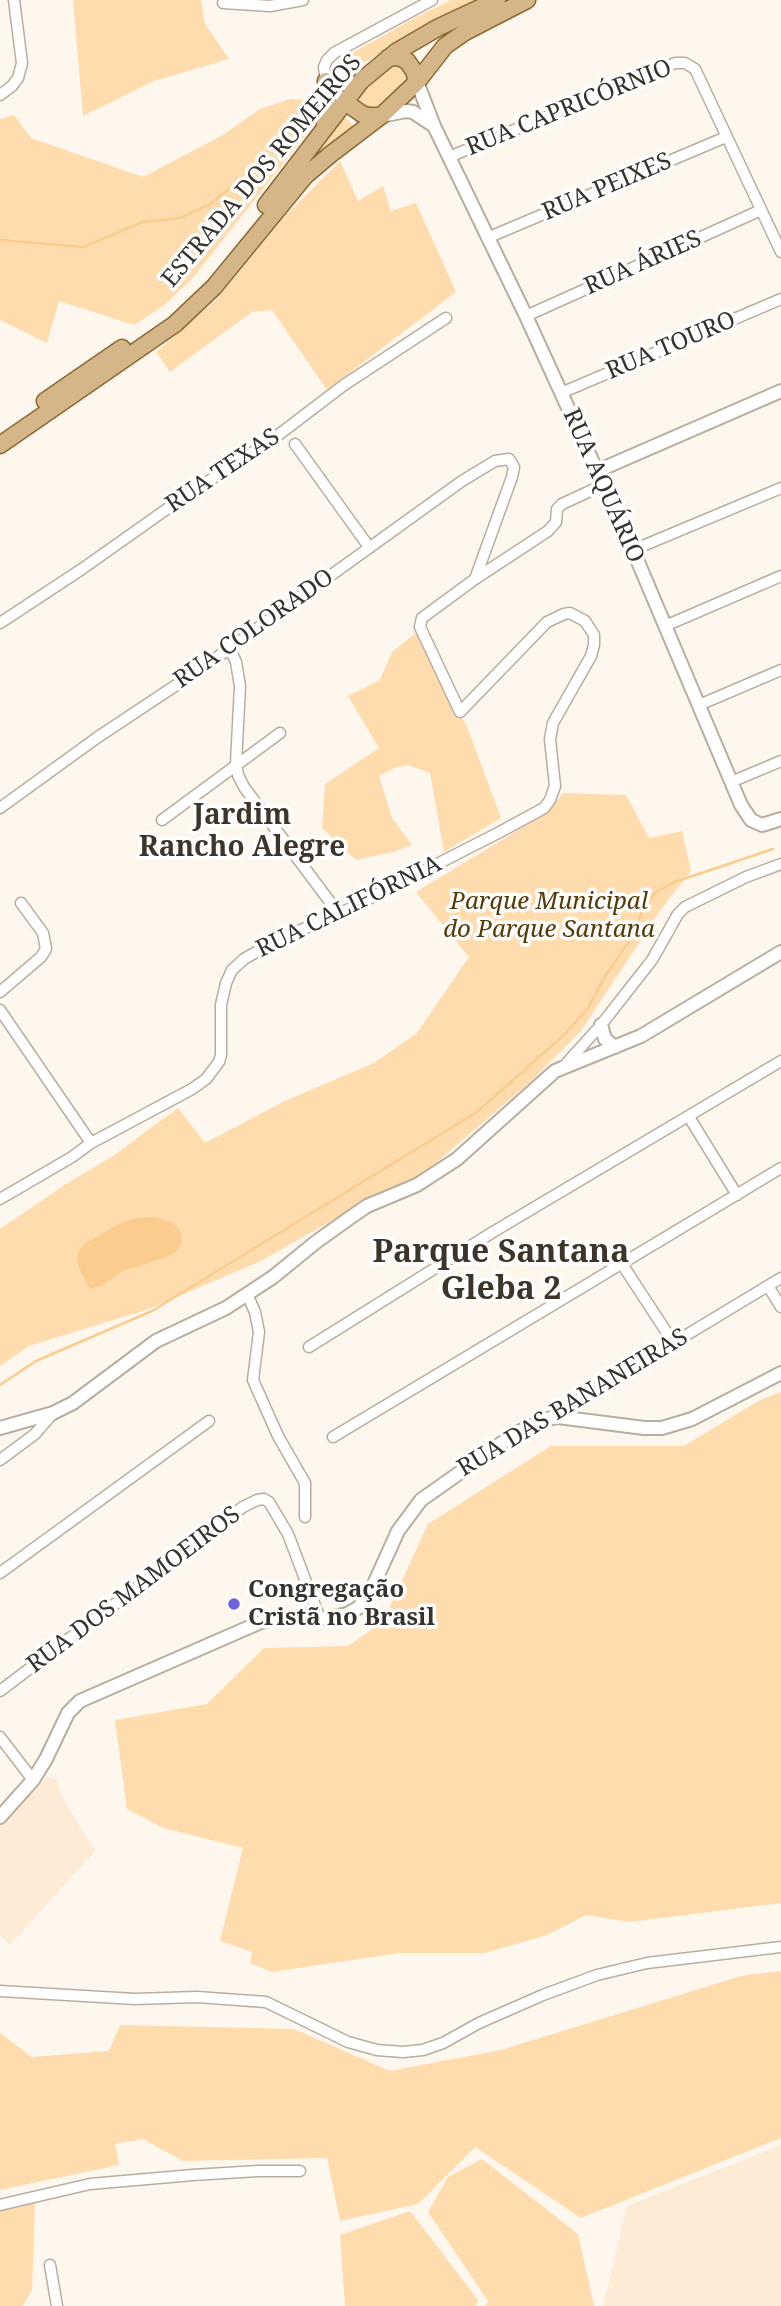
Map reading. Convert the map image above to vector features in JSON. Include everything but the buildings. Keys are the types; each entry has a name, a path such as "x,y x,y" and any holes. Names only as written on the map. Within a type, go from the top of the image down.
{"main road":[{"name":"ESTRADA DOS ROMEIROS","path":"0,431 169,316 188,299 230,250 360,81 388,58 439,27 497,0"},
{"name":"ESTRADA DOS ROMEIROS","path":"0,444 186,316 305,176 381,116 416,82 438,54 456,39 527,0"},
{"path":"388,58 399,57 407,61 414,71 416,82"},
{"path":"323,130 328,110 326,81"},
{"path":"345,102 368,117 381,116"}],"street":[{"path":"0,95 18,78 22,63 14,0"},
{"path":"223,3 270,6 303,0"},
{"path":"345,102 326,81 324,67 330,56 432,0"},
{"name":"RUA CAPRICÓRNIO","path":"449,157 679,62 695,69 781,252"},
{"path":"326,81 340,86 360,81"},
{"name":"RUA AQUÁRIO","path":"416,82 434,126 526,316 633,550 741,805 751,820 762,825 781,820"},
{"path":"381,116 413,112 434,126"},
{"name":"RUA PEIXES","path":"487,238 726,137"},
{"name":"RUA ÁRIES","path":"526,316 761,210"},
{"name":"RUA TOURO","path":"562,393 781,299"},
{"name":"RUA TEXAS","path":"0,623 273,439 344,386 446,317"},
{"path":"597,471 781,391"},
{"path":"295,444 369,547"},
{"name":"RUA COLORADO","path":"0,808 462,481 495,461 505,459 512,461 512,477 475,579"},
{"path":"475,579 548,531 556,522 557,509 562,504 603,485"},
{"path":"633,550 781,488"},
{"path":"665,626 781,576"},
{"name":"RUA CALIFÓRNIA","path":"0,1199 91,1143 192,1090 211,1074 221,1055 223,993 237,964 279,939 340,914 544,808 554,793 555,786 550,739 553,723 591,656 594,635 585,621 570,613 547,622 460,712 420,627 422,618 475,579"},
{"path":"229,647 236,662 240,686 236,763 238,775 244,787 340,914"},
{"path":"699,705 781,670"},
{"path":"162,820 280,733"},
{"path":"732,782 781,761"},
{"path":"564,1066 601,1025 652,960 685,907 746,877 781,864"},
{"path":"0,992 41,957 46,949 43,933 20,904"},
{"path":"0,1428 53,1413 73,1403 156,1341 226,1308 273,1277 316,1242 368,1206 417,1185 457,1159 555,1071 641,1036 781,952"},
{"path":"0,1010 91,1143"},
{"path":"601,1025 605,1039 615,1047"},
{"path":"309,1347 493,1233 781,1061"},
{"path":"689,1117 737,1195"},
{"path":"333,1437 781,1168"},
{"path":"622,1264 673,1342"},
{"name":"RUA DAS BANANEIRAS","path":"0,1817 33,1780 68,1713 80,1702 261,1622 281,1618 320,1619 347,1614 365,1601 398,1531 421,1500 516,1433 547,1419 634,1364 781,1278"},
{"path":"768,1286 781,1307"},
{"path":"247,1294 255,1312 259,1332 253,1380 278,1436 304,1483 305,1517"},
{"path":"547,1419 558,1417 662,1428 692,1419 781,1373"},
{"path":"0,1460 35,1434 53,1413"},
{"path":"0,1573 209,1421"},
{"path":"20,1422 35,1434"},
{"name":"RUA DOS MAMOEIROS","path":"0,1691 253,1501 269,1502 288,1534 320,1619"},
{"path":"0,1737 33,1780"},
{"path":"0,1991 135,1999 197,1997 266,2002 348,2042 377,2050 403,2052 423,2050 443,2043 479,2023 597,1975 647,1963 781,1947"},
{"path":"0,2204 90,2184 193,2175 300,2171"},
{"path":"50,2265 57,2306"}],"shaded area":[{"path":"156,1217 174,1224 180,1231 182,1241 178,1249 170,1256 123,1271 100,1286 90,1289 79,1268 79,1250 119,1224 137,1218"},
{"path":"47,1777 57,1780 61,1795 95,1851 10,1945 0,1935 0,1825"},
{"path":"781,2145 781,2306 603,2306 627,2206"}],"green space":[{"path":"73,0 201,0 205,24 229,59 154,81 83,116"},
{"path":"451,0 484,0 353,69 347,56"},
{"path":"397,65 405,70 407,77 403,83 374,108 367,109 361,105 358,100 365,89 388,68"},
{"path":"290,99 311,100 318,115 314,125 191,280 163,306 134,325 59,301 47,343 0,320 0,119 14,115 31,138 143,177 223,135 260,109"},
{"path":"344,113 354,126 308,162"},
{"path":"340,161 358,201 383,186 391,211 416,203 456,292 327,390 272,310 252,312 170,372 156,352 215,301 286,215"},
{"path":"418,631 452,705 466,724 501,818 444,852 430,773 408,765 394,768 379,776 392,818 412,845 356,860 322,828 325,784 379,748 348,696 380,680 392,652"},
{"name":"Parque Municipal do Parque Santana","path":"563,793 626,795 649,838 682,831 691,871 662,908 581,1031 530,1082 416,1180 342,1215 259,1262 146,1310 29,1346 0,1366 0,1229 113,1156 178,1108 205,1143 285,1101 374,1063 417,1033 469,957 416,892 548,812"},
{"path":"781,1392 781,1903 629,1922 586,1915 547,1935 485,1953 399,1953 272,1972 250,1963 252,1952 220,1941 243,1848 163,1828 127,1809 115,1720 207,1704 264,1648 348,1646 383,1622 428,1524 551,1446 684,1446 760,1400"},
{"path":"781,1971 781,2138 581,2218 475,2147 418,2204 340,2221 327,2158 183,2161 143,2139 115,2144 119,2165 0,2190 0,2033 32,2057 109,2051 120,2025 294,2029 390,2071 501,2050 741,1976"},
{"path":"482,2159 578,2234 594,2306 486,2306 488,2301 428,2212 448,2177"},
{"path":"35,2203 32,2290 23,2306 0,2306 0,2208"},
{"path":"410,2211 478,2300 476,2306 345,2306 340,2235"}],"waterway":[{"path":"0,240 83,247 143,222 180,218 209,205 245,176 284,131 309,113"},
{"path":"0,1385 36,1361 152,1311 477,1112 565,1034 588,1008 604,978 632,937 642,912 655,893 672,883 773,849"}],"place":[{"name":"Congregação Cristã no Brasil","path":"234,1604"}],"district":[{"name":"Jardim Rancho Alegre","path":"242,832"},
{"name":"Parque Santana Gleba 2","path":"501,1272"}]}
